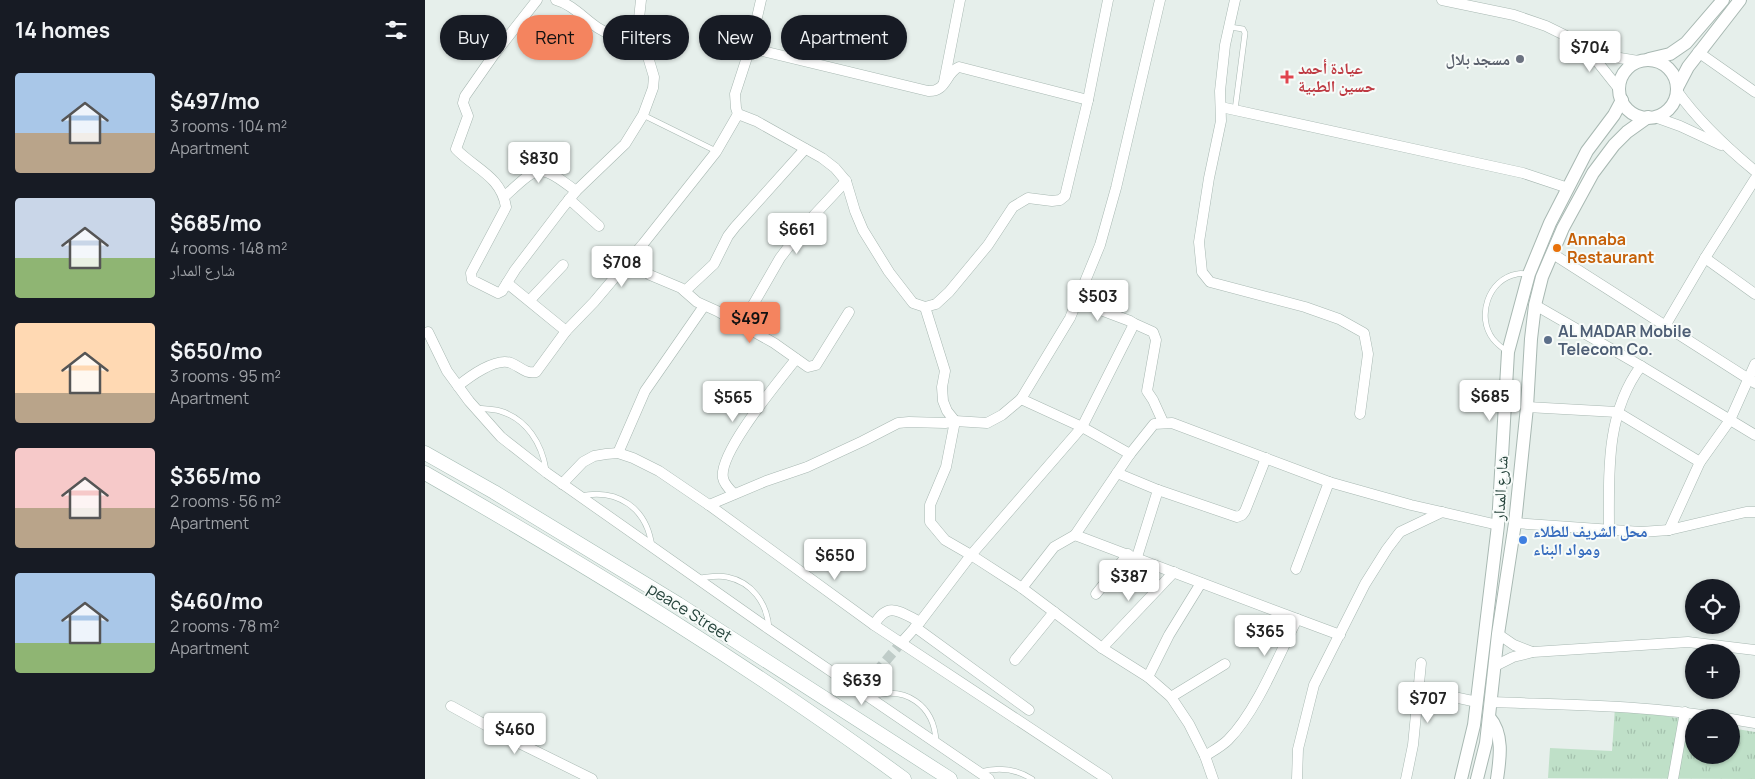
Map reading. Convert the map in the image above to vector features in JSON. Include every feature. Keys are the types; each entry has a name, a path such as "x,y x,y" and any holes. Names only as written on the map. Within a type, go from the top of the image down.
{"main road":[{"name":"peace Street","path":"425,453 494,492 759,655 950,779"},
{"name":"peace Street","path":"425,473 752,671 904,779"}],"street":[{"path":"537,0 493,56 465,96 463,103 468,116 456,149 500,187 506,207 471,273 472,280 498,293 502,291 535,243 573,195 625,144 643,115 653,88 654,77 649,60"},
{"path":"556,0 565,2 603,30"},
{"path":"639,15 641,0"},
{"path":"758,15 761,0"},
{"path":"943,85 960,0"},
{"path":"738,114 756,121 822,158 835,168 846,181 863,230 889,272 913,303 925,307 936,304 949,292 988,245 1013,207 1028,198 1052,201 1060,200 1065,196 1088,100 1108,0"},
{"path":"709,506 734,494 807,467 897,423 945,423 955,421 987,423 1002,415 1021,398 1060,335 1077,301 1100,245 1116,188 1160,0"},
{"path":"1235,0 1225,45 1219,91 1221,121 1209,178 1199,242 1202,272 1210,282 1305,307 1339,319 1364,333 1368,354 1360,414"},
{"path":"1446,0 1514,15 1546,26 1576,42 1613,57 1657,61 1665,65 1671,71 1677,90 1691,110 1728,148 1755,171"},
{"path":"1620,95 1621,77 1628,67 1643,60 1670,54 1686,43 1723,0"},
{"path":"1652,117 1662,114 1673,104 1687,67 1740,0"},
{"path":"1576,42 1592,56 1620,95 1626,108 1633,113 1680,126 1728,148"},
{"path":"1698,52 1755,92"},
{"path":"771,53 928,92 939,90 954,69 959,67 1088,100"},
{"path":"458,386 475,372 505,362 512,363 529,373 536,372 567,331 594,302 716,152 738,114 735,94 746,60"},
{"name":"شارع المدار","path":"1461,779 1469,748 1477,702 1498,525 1508,352 1529,274 1550,223 1587,151 1614,115 1620,95"},
{"path":"1221,107 1523,173 1567,188"},
{"name":"شارع المدار","path":"1477,779 1489,717 1498,634 1515,524 1535,305 1542,277 1563,228 1602,161 1627,132 1652,117"},
{"path":"685,291 714,264 728,236 735,227 805,149"},
{"path":"504,197 527,175 540,170 554,174 599,226"},
{"path":"1665,326 1755,179"},
{"path":"741,324 779,258 805,225 846,181"},
{"path":"1553,254 1751,381"},
{"path":"630,258 650,276 685,291 697,302 741,324 808,367 816,365 849,312"},
{"path":"1705,258 1755,294"},
{"path":"530,300 563,265"},
{"path":"507,283 567,331"},
{"path":"1077,301 1153,332 1156,340 1147,391 1163,422"},
{"path":"1535,305 1755,435"},
{"path":"619,453 645,391 704,306"},
{"path":"925,307 945,372 942,388 943,401 947,412 955,421"},
{"path":"902,642 971,555 1082,428 1133,323"},
{"path":"429,332 447,371 475,408 501,437 547,473 769,629 989,779"},
{"path":"734,494 723,481 725,462 746,425 796,360"},
{"path":"1669,530 1700,462 1730,420 1751,381 1755,364"},
{"path":"1609,531 1610,451 1617,412 1627,389 1641,366"},
{"path":"1021,398 1130,454"},
{"path":"1527,407 1617,412 1700,462"},
{"path":"955,421 946,467 930,505 930,522 945,540 1022,588 1102,648 1147,677 1171,697 1189,724 1205,756 1213,779"},
{"path":"1022,588 1054,547 1075,534 1130,454 1154,424 1163,422 1172,423 1329,482 1498,525"},
{"path":"563,484 583,462 594,456 619,453 659,472 874,625 1107,779"},
{"path":"1117,473 1159,490 1237,517 1242,516 1266,458"},
{"path":"1296,569 1329,482"},
{"path":"1096,594 1133,556 1159,490"},
{"path":"1297,779 1298,749 1309,698 1322,667 1340,636 1365,584 1400,532 1442,512"},
{"path":"1515,524 1641,532 1669,530 1746,512 1755,512"},
{"path":"1075,534 1340,636"},
{"path":"1102,648 1174,572"},
{"path":"1147,677 1169,634 1201,583"},
{"path":"874,625 878,616 885,610 895,610 1029,710"},
{"path":"1015,660 1054,612"},
{"path":"1205,756 1227,741 1241,724 1273,669 1297,618"},
{"path":"1498,634 1514,645 1533,652"},
{"path":"1495,666 1513,657 1533,652 1688,642 1755,650"},
{"path":"1406,779 1413,745 1421,663"},
{"path":"1171,697 1225,664"},
{"path":"866,694 876,672"},
{"path":"1417,689 1477,702"},
{"path":"1491,702 1619,706 1685,712 1673,779"},
{"path":"451,706 511,739 592,779"},
{"path":"1489,717 1496,726 1499,739 1497,779"},
{"path":"1740,720 1755,723"}],"lane":[{"path":"1230,27 1243,29 1245,33 1235,110"},
{"path":"643,115 716,152"},
{"path":"1508,352 1499,345 1488,330 1485,313 1486,304 1494,288 1501,281 1517,273 1529,274"},
{"path":"475,408 500,411 518,420 536,438 544,456 547,473"},
{"path":"580,496 602,494 613,496 633,507 644,520 651,536 653,547"},
{"path":"697,578 726,577 746,584 754,591 763,604 769,629"},
{"path":"866,694 889,693 907,696 916,701 929,714 935,732 935,742"},
{"path":"979,772 1000,768 1011,770 1032,779"}],"green space":[{"path":"1615,707 1685,719 1685,764 1740,764 1740,730 1755,732 1755,779 1548,778 1550,748 1612,751"}],"tunnel":[{"path":"876,672 902,642"}],"place":[{"name":"مسجد بلال","path":"1520,59"},
{"name":"عيادة أحمد حسين الطبية","path":"1287,77"},
{"name":"Annaba Restaurant","path":"1557,248"},
{"name":"AL MADAR Mobile Telecom Co.","path":"1548,340"},
{"name":"محل الشريف للطلاء ومواد البناء","path":"1523,540"}]}
